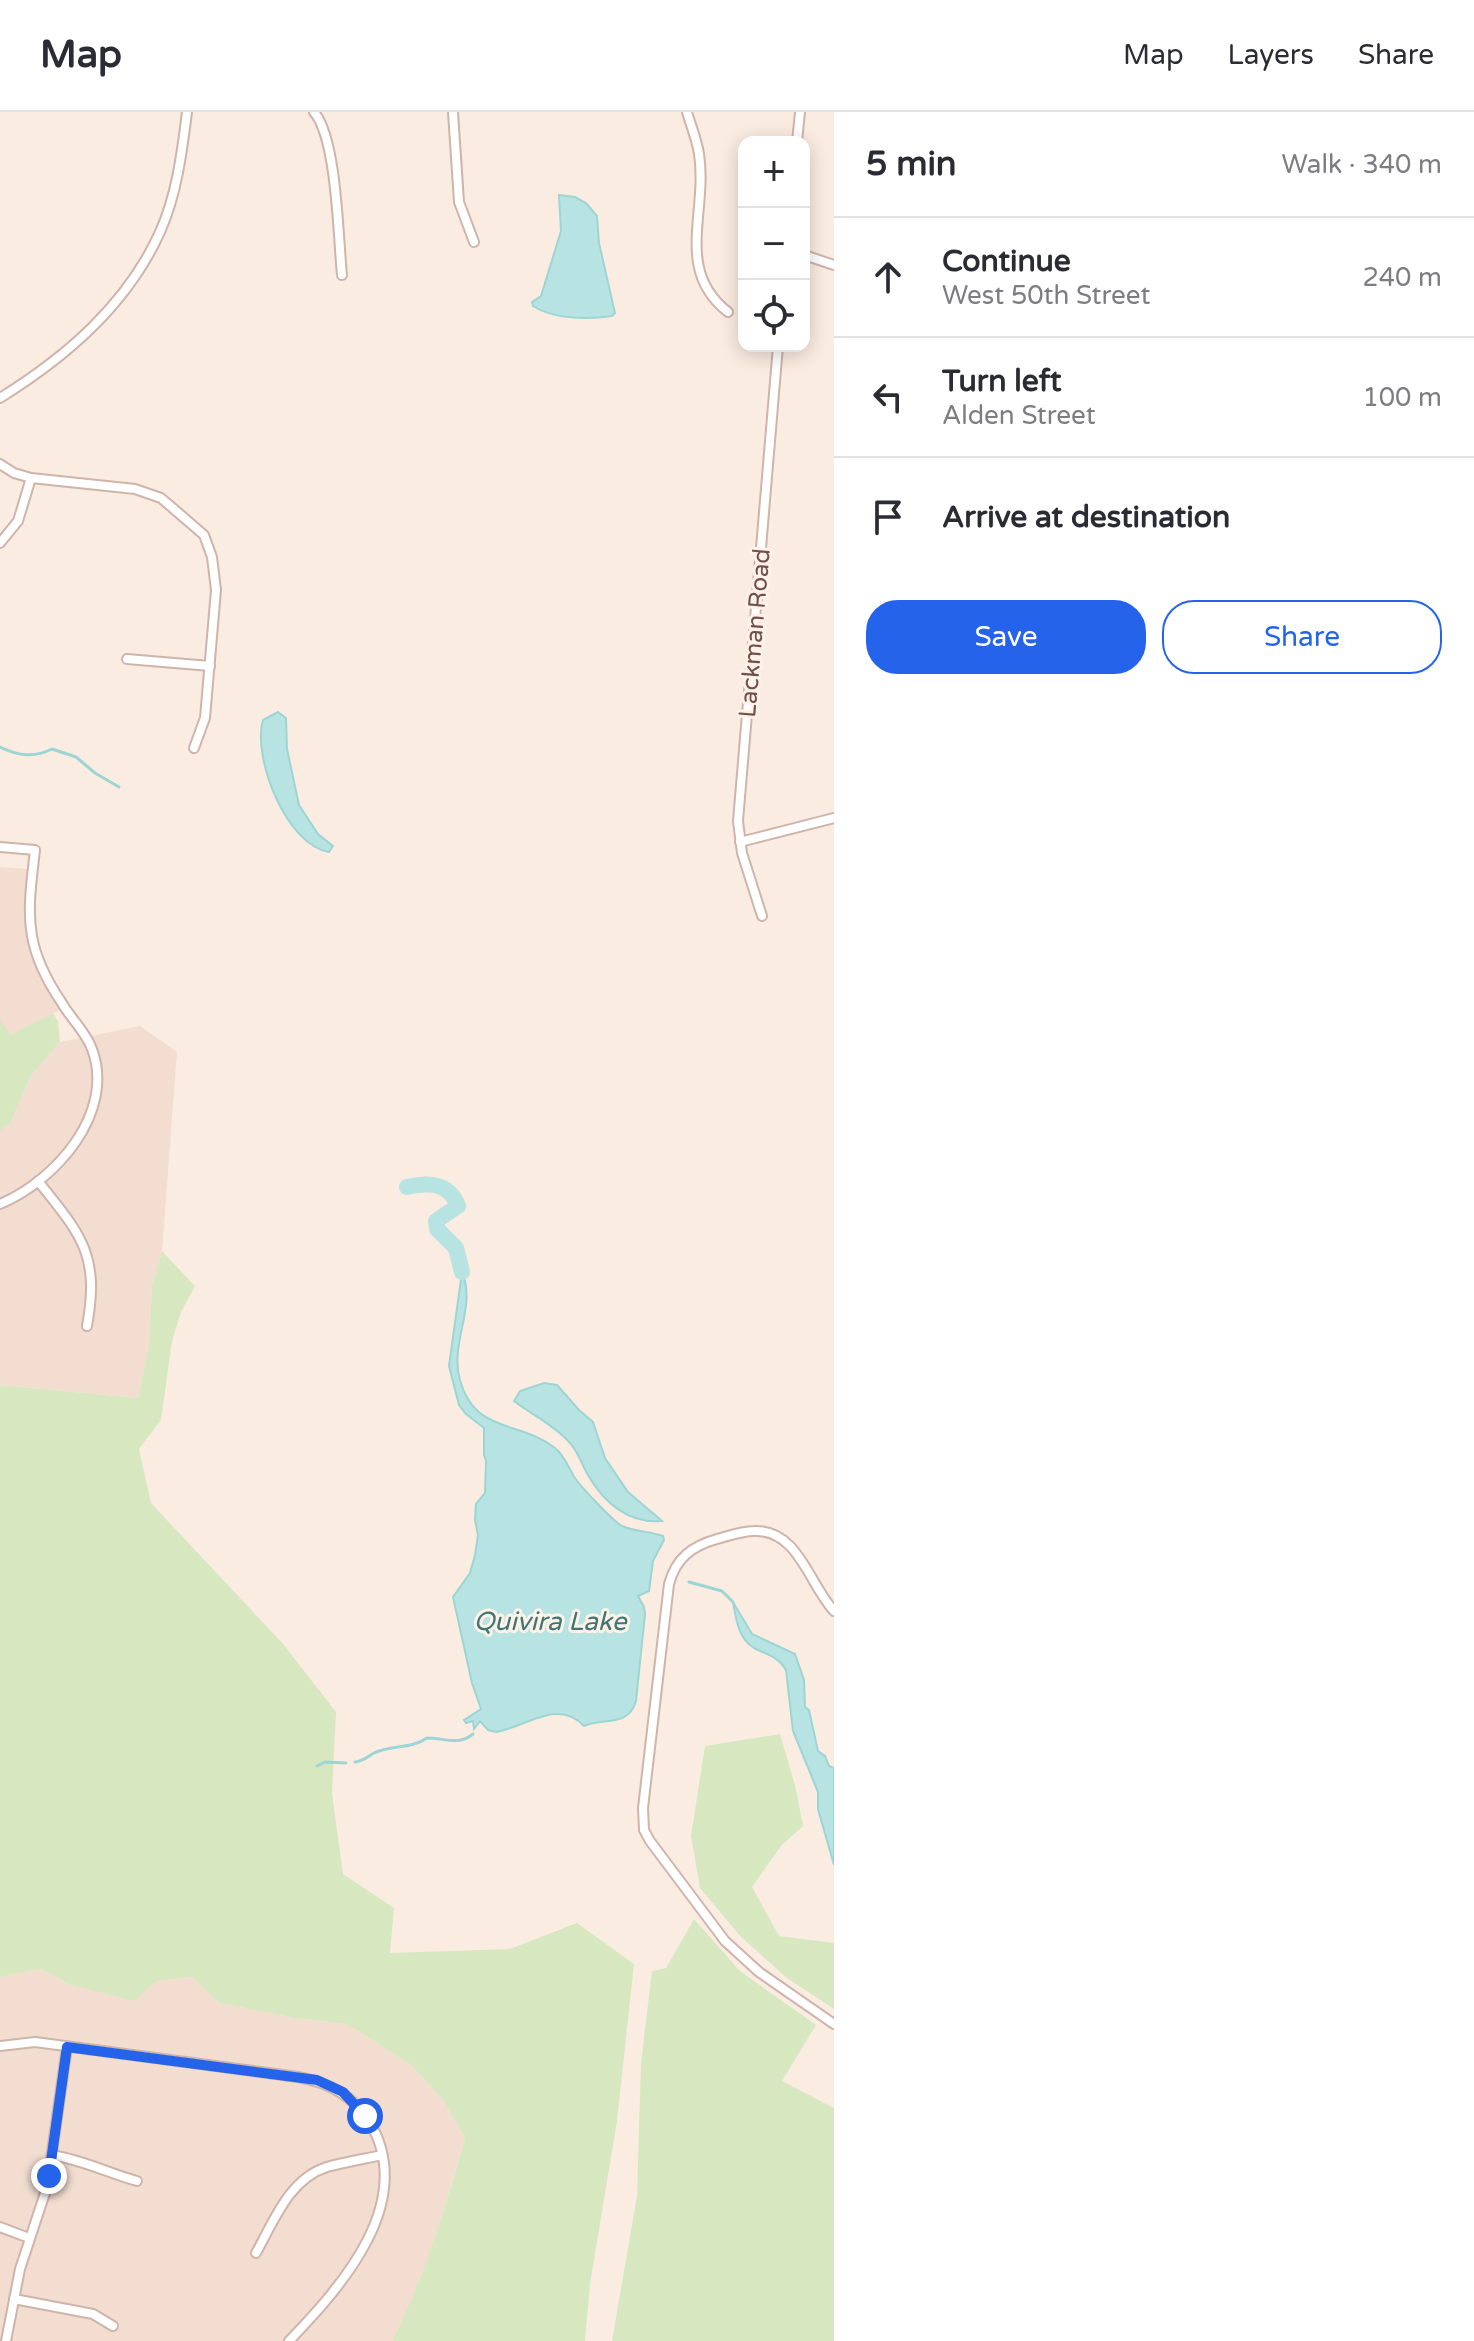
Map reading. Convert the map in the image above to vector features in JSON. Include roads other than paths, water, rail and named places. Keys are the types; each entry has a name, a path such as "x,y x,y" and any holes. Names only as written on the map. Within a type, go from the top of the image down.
{"street":[{"path":"0,398 58,359 104,319 142,265 160,232 172,196 187,112"},
{"path":"314,112 326,131 342,275"},
{"path":"453,112 459,202 474,242"},
{"path":"687,112 699,154 698,270 707,291 728,312"},
{"path":"798,136 800,112"},
{"path":"810,257 834,265"},
{"name":"Lackman Road","path":"762,916 740,842 738,821 777,352"},
{"path":"0,464 14,473 31,478 135,489 161,498 204,535 212,557 216,590 205,718 194,748"},
{"path":"0,543 18,521 31,478"},
{"path":"127,659 210,666"},
{"path":"740,842 834,818"},
{"path":"0,847 35,850 30,897 32,936 48,980 92,1049 98,1075 93,1108 73,1146 38,1181 0,1204"},
{"path":"38,1181 80,1237 91,1263 93,1293 87,1326"},
{"path":"834,1611 822,1598 791,1547 780,1537 753,1531 693,1548 684,1555 672,1573 643,1808 644,1830 725,1941 759,1972 834,2024"},
{"path":"0,2046 35,2042 317,2080 343,2092 376,2133 385,2173 383,2195 367,2239 351,2270 328,2300 289,2341"},
{"path":"6,2341 29,2238 47,2187 67,2047"},
{"path":"52,2155 94,2165 137,2181"},
{"path":"256,2253 293,2189 307,2177 326,2168 382,2155"},
{"path":"0,2227 29,2238"},
{"path":"14,2299 93,2314 113,2326"}],"water":[{"path":"559,195 575,197 586,203 597,216 599,243 615,313 612,316 571,317 550,314 533,306 532,302 541,296 561,231"},
{"path":"278,712 286,718 287,749 299,805 318,834 333,846 329,852 313,846 299,834 286,817 268,776 261,736 263,720"},
{"name":"Quivira Lake","path":"462,1272 466,1299 458,1366 467,1397 476,1409 487,1418 541,1439 555,1448 583,1488 622,1526 663,1536 664,1540 653,1561 649,1591 638,1596 645,1614 636,1701 627,1715 621,1718 584,1726 564,1714 553,1714 496,1732 488,1730 480,1721 474,1729 473,1721 466,1723 464,1720 481,1709 472,1683 453,1597 470,1573 475,1555 478,1535 476,1504 485,1493 486,1461 484,1428 459,1405 449,1366"},
{"path":"544,1383 557,1385 593,1422 605,1458 628,1492 662,1521 639,1519 610,1503 594,1485 569,1442 514,1401 520,1391"},
{"path":"733,1602 752,1634 795,1654 804,1680 805,1707 809,1710 818,1751 834,1768 834,1865 818,1809 818,1792 793,1731 786,1670 776,1659 744,1639"}],"waterway":[{"path":"0,747 26,755 52,749 76,757 119,787"},
{"path":"407,1187 423,1184 437,1186 454,1198 458,1206 436,1221 437,1229 456,1248 462,1272"},
{"path":"689,1582 722,1591 733,1602"},
{"path":"355,1762 374,1753 415,1744 427,1738 457,1741 473,1734"},
{"path":"317,1766 325,1762 346,1763"}]}
